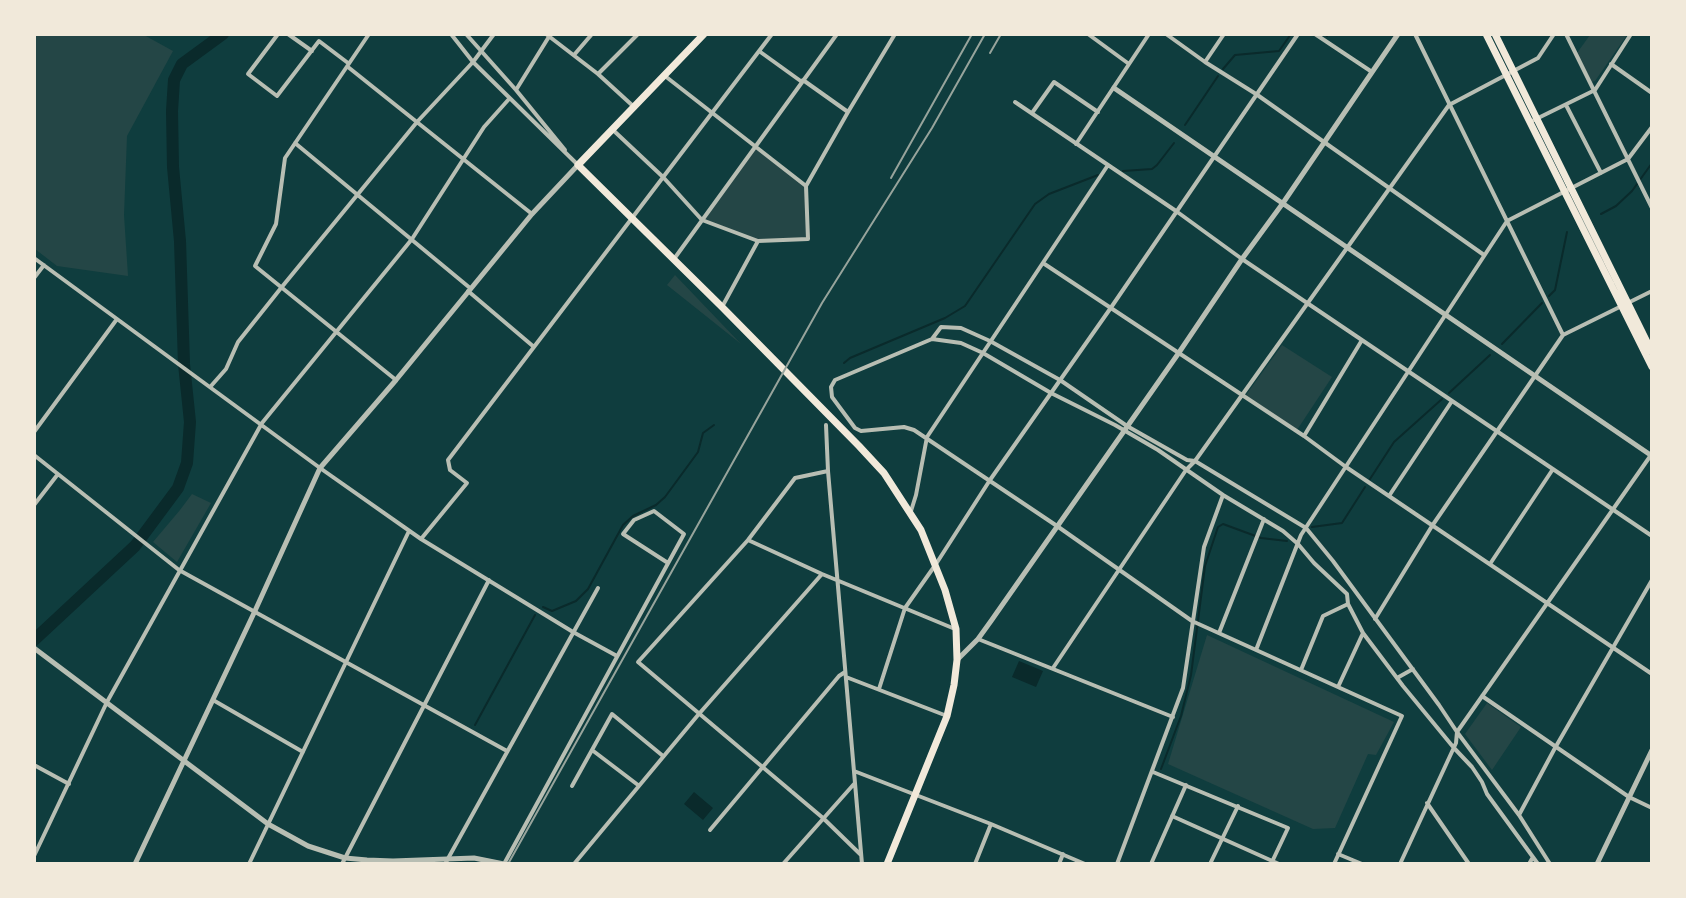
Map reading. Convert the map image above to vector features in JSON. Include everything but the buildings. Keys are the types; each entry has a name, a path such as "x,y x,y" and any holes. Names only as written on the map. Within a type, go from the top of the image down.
{"highway":[{"path":"704,34 578,165 722,307 884,473 911,511 921,530 936,564 956,629 957,660 947,716 887,864"},
{"path":"1486,34 1510,73"},
{"path":"1495,34 1510,73 1652,367"},
{"path":"1624,305 1652,352"}],"street":[{"path":"278,34 248,74 277,96 319,41 532,214"},
{"path":"288,34 312,51"},
{"path":"369,34 285,158 276,224 255,266 396,380"},
{"path":"451,34 472,62 578,165"},
{"path":"466,34 578,165"},
{"path":"211,386 226,369 238,342 281,288 417,122 481,52 494,34"},
{"path":"574,55 592,34"},
{"path":"598,75 638,34"},
{"path":"421,539 467,483 450,470 448,460 772,34"},
{"path":"674,260 837,34"},
{"path":"613,130 663,177 702,220 758,241 808,239 806,186 895,34"},
{"path":"1088,34 1129,64"},
{"path":"1096,39 1099,34"},
{"path":"1076,144 1149,34"},
{"path":"1166,34 1256,94 1484,255"},
{"path":"1205,62 1224,34"},
{"path":"879,689 905,608 990,480 1298,34"},
{"path":"1315,34 1372,72"},
{"path":"957,660 978,639 1283,203 1398,34"},
{"path":"1415,34 1563,335"},
{"path":"1053,668 1186,470 1195,461 1449,105 1538,58 1554,34"},
{"path":"1566,34 1652,208"},
{"path":"1533,120 1595,90 1631,34"},
{"path":"516,90 548,35 634,107"},
{"path":"759,51 848,112"},
{"path":"1611,64 1652,93"},
{"path":"665,76 806,186"},
{"path":"1032,113 1054,82 1098,112"},
{"path":"1114,88 1651,455 1457,732 1454,748 1400,864"},
{"path":"34,856 107,702 262,423 412,239 484,127 509,99"},
{"path":"1015,102 1176,211 1242,259 1652,536"},
{"path":"1566,105 1601,173"},
{"path":"1256,650 1306,528 1507,221 1628,159 1652,127"},
{"path":"295,143 412,239 534,347"},
{"path":"135,864 320,468 396,380 532,214 578,165"},
{"path":"911,511 927,438 1108,165"},
{"path":"722,307 758,241"},
{"path":"34,258 409,531 573,632 617,656"},
{"path":"1043,263 1304,436 1432,526 1652,674"},
{"path":"34,278 44,265"},
{"path":"1375,619 1432,526 1563,335 1652,291"},
{"path":"34,432 117,319"},
{"path":"932,339 941,327 969,331 1060,380 1125,428 1223,495 1264,519 1298,544 1314,563 1347,594 1348,604 1363,633 1397,678 1472,767 1487,794 1538,864"},
{"path":"1334,864 1402,716 1192,621 1120,569 927,438 904,427 861,431 855,428 840,411 832,397 831,387 835,380 932,339 961,343 983,352 1051,393 1179,456 1195,461 1306,528 1413,669 1519,815 1550,864"},
{"path":"1304,436 1362,340"},
{"path":"1389,496 1452,401"},
{"path":"826,425 861,864"},
{"path":"34,455 179,570 507,751"},
{"path":"1490,564 1553,469"},
{"path":"828,471 795,478 748,540 638,662 823,818 860,854"},
{"path":"34,504 58,474"},
{"path":"1117,864 1183,688 1204,547 1223,495"},
{"path":"35,649 268,824 308,846 343,861 493,860 504,864 684,534 654,511 633,520 623,534 668,563"},
{"path":"1219,633 1264,519"},
{"path":"249,864 409,531"},
{"path":"748,540 822,574 956,629"},
{"path":"574,864 698,714 822,574"},
{"path":"343,861 489,580"},
{"path":"1519,815 1652,580"},
{"path":"446,861 598,588"},
{"path":"1301,670 1323,616 1348,604"},
{"path":"1338,687 1363,633"},
{"path":"978,639 1173,717"},
{"path":"1397,678 1413,669"},
{"path":"710,830 839,676 846,674 947,716"},
{"path":"1482,696 1629,797 1652,808"},
{"path":"213,700 303,752"},
{"path":"572,786 612,714 663,756"},
{"path":"592,750 638,785"},
{"path":"1597,864 1652,750"},
{"path":"34,765 69,784"},
{"path":"855,771 991,824 1085,864"},
{"path":"1153,772 1288,828 1272,862"},
{"path":"783,864 855,783"},
{"path":"1151,864 1186,785"},
{"path":"1427,803 1467,862"},
{"path":"1210,864 1238,807"},
{"path":"1172,816 1279,864"},
{"path":"975,864 991,824"},
{"path":"1059,864 1063,854"},
{"path":"1338,854 1362,864"},
{"path":"1529,864 1533,857"}],"shaded area":[{"path":"35,34 144,35 173,51 127,136 124,215 128,276 57,266 35,249"},
{"path":"1590,35 1627,35 1595,81 1592,82 1577,53"},
{"path":"756,146 806,186 808,239 758,241 702,220"},
{"path":"675,275 741,344 667,285"},
{"path":"1282,345 1332,377 1297,430 1246,395"},
{"path":"192,494 211,503 177,562 153,542"},
{"path":"1207,635 1394,722 1376,755 1368,754 1335,828 1313,829 1168,764"},
{"path":"1019,661 1043,671 1036,687 1012,677"},
{"path":"1487,703 1521,727 1492,770 1465,734"},
{"path":"694,792 713,808 703,820 684,804"}],"waterway":[{"path":"34,640 135,546 178,488 187,463 190,422 184,364 180,241 173,167 174,80 182,64 223,34"},
{"path":"1223,69 1235,55 1279,51 1291,34"},
{"path":"1185,125 1218,76"},
{"path":"1123,171 1152,169 1174,143"},
{"path":"1601,214 1616,206 1632,191 1652,163"},
{"path":"844,363 850,358 945,318 965,306 1035,204 1049,194 1098,175"},
{"path":"1549,296 1555,290 1567,232"},
{"path":"1502,344 1542,303"},
{"path":"1449,393 1490,355"},
{"path":"1370,479 1394,442 1442,399"},
{"path":"543,607 552,611 576,601 588,589 623,525 633,516 656,505 665,497 698,452 703,433 714,425"},
{"path":"1312,527 1342,523 1365,487"},
{"path":"1161,769 1181,716 1191,675 1205,566 1218,527 1223,524 1261,538 1287,541"},
{"path":"475,725 535,615"}],"railway":[{"path":"891,178 972,34"},
{"path":"508,864 822,303 932,128 985,34"},
{"path":"990,53 1001,34"}]}
